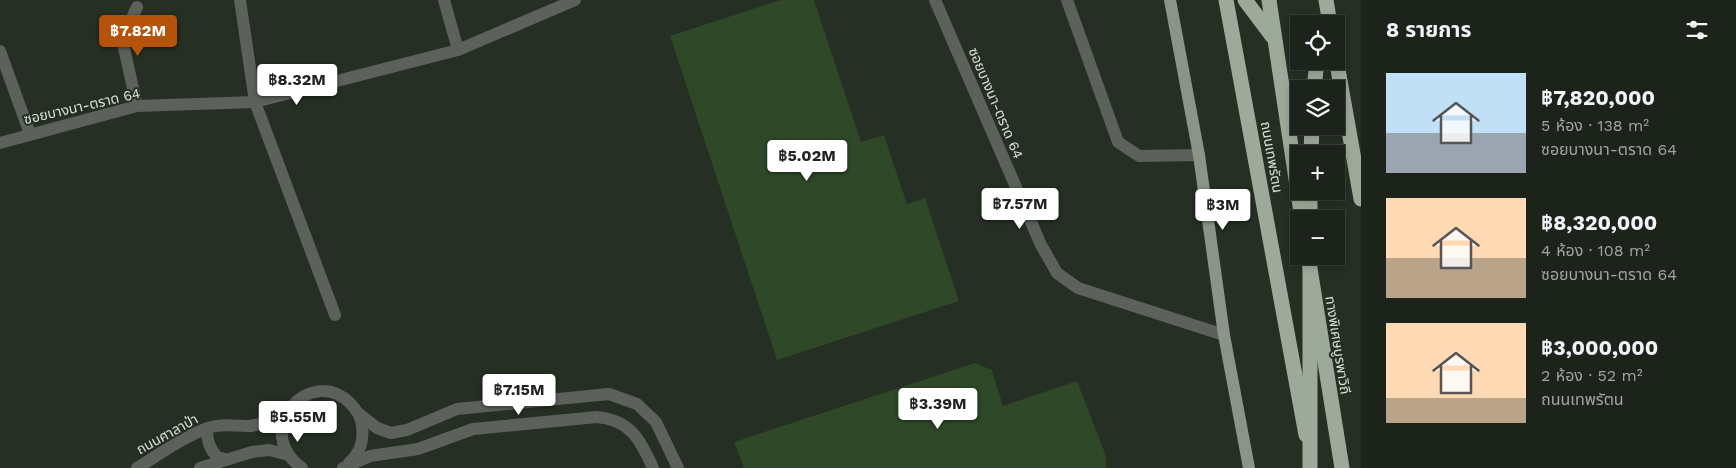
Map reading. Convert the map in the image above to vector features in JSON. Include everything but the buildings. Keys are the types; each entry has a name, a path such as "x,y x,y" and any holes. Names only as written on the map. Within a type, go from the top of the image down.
{"highway":[{"name":"ถนนเทพรัตน","path":"1226,0 1311,468"},
{"path":"1246,0 1273,37"},
{"path":"1269,0 1273,37 1301,210"},
{"path":"1320,15 1321,0"},
{"path":"1326,0 1328,15"},
{"path":"1338,70 1361,199"},
{"path":"1309,265 1311,468"},
{"name":"ทางพิเศษบูรพาวิถี","path":"1310,265 1342,468"}],"main road":[{"path":"1170,0 1198,155 1224,335 1249,468"}],"street":[{"path":"240,0 255,102 335,315"},
{"path":"444,0 458,50"},
{"name":"ซอยบางนา-ตราด 64","path":"0,143 137,106 255,102 458,50 575,0"},
{"name":"ซอยบางนา-ตราด 64","path":"935,0 1041,245 1057,274 1078,288 1224,335"},
{"path":"1067,0 1118,142 1139,156 1198,155"},
{"path":"137,7 124,35 124,48 137,106"},
{"path":"0,50 30,134"},
{"name":"ถนนศาลาป่า","path":"137,468 185,438 207,428 226,424 248,426 266,422 306,394 319,392 333,393 346,399 358,413 377,428 391,433 407,430 457,409 609,394 637,404 656,422 678,468"},
{"path":"289,456 282,437 282,424 287,412 295,402"},
{"path":"343,468 353,460 360,448 363,434 358,413"},
{"path":"343,468 370,456 418,449 473,429 598,418 608,418 631,430 643,446 653,468"},
{"path":"207,428 207,440 211,451 217,457 225,458"},
{"path":"200,468 225,458 269,450 289,456 302,468"}]}
